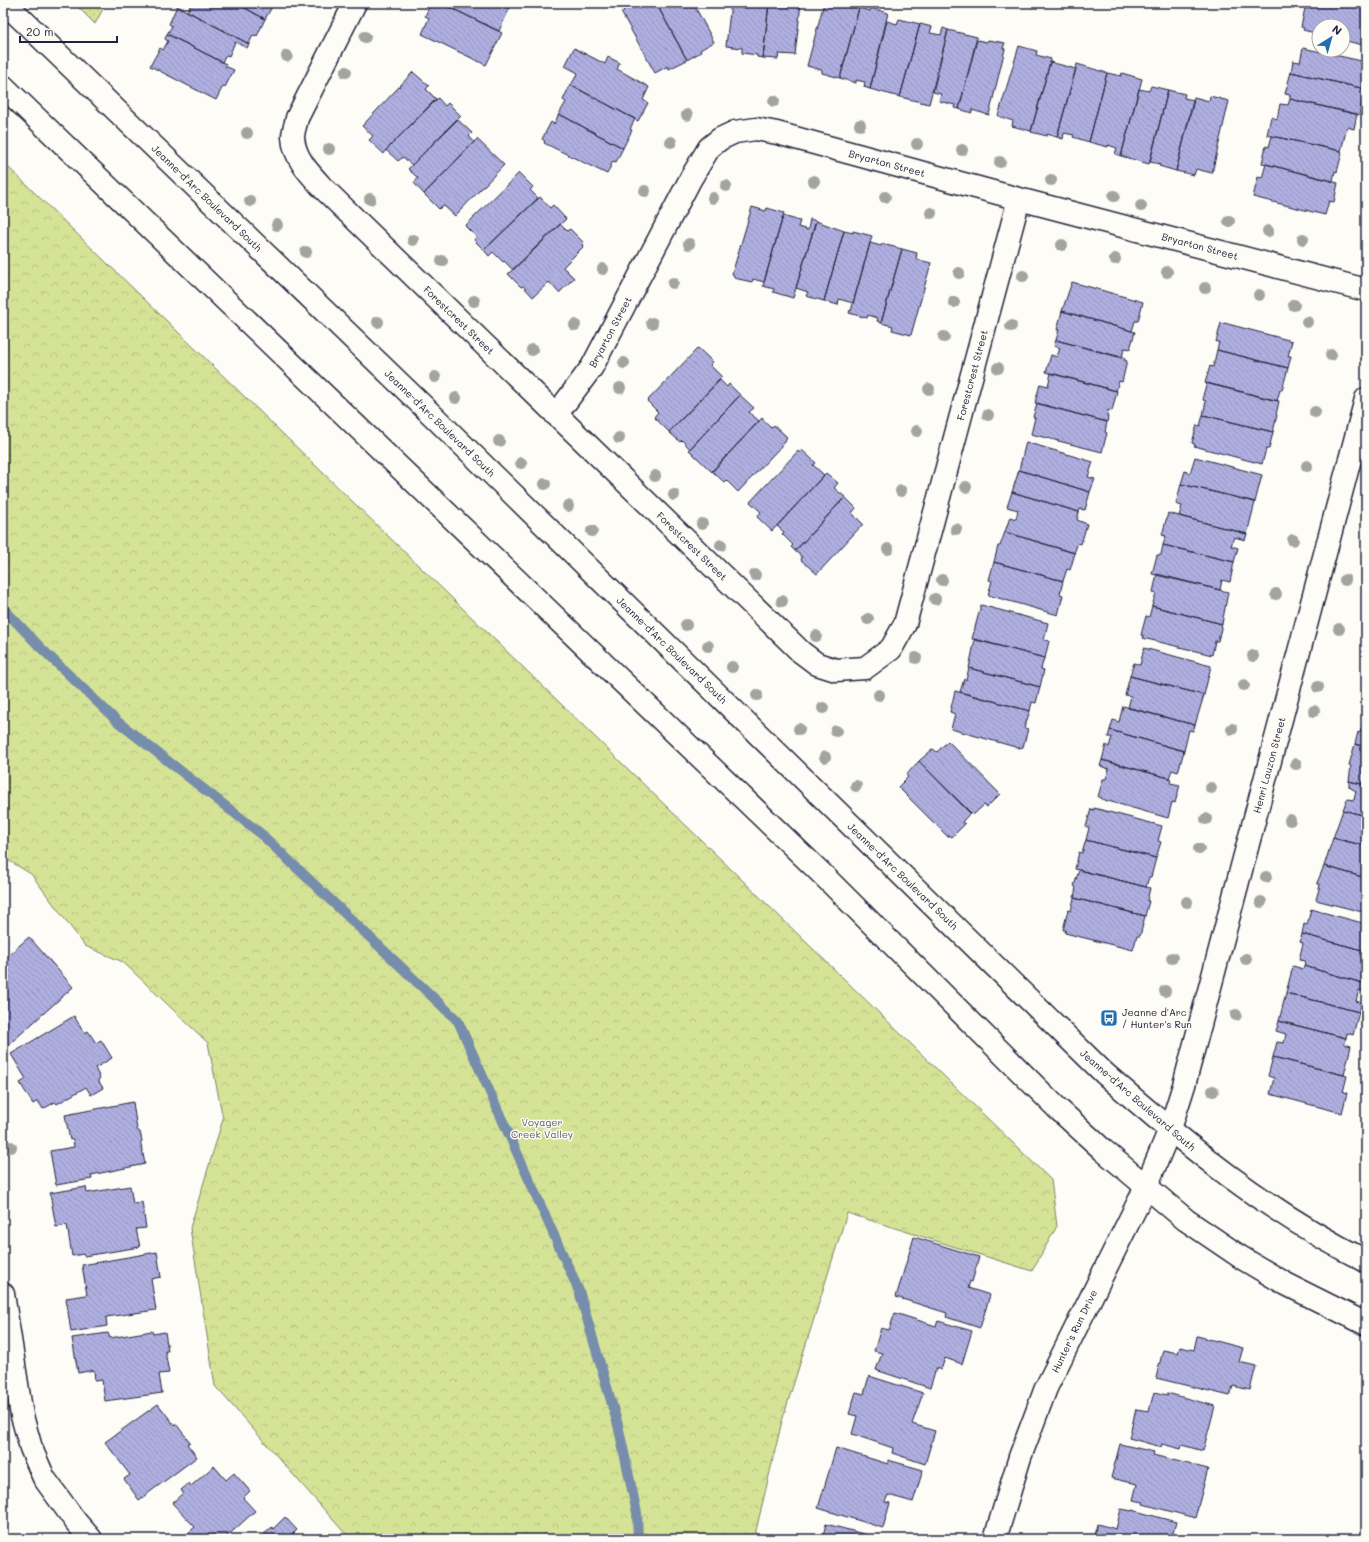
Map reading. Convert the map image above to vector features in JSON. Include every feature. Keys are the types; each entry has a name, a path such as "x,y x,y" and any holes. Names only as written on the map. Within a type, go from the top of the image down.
{"street":[{"name":"Jeanne-d'Arc Boulevard South","path":"5,3 436,418 1104,1073 1218,1169 1253,1194 1327,1240 1366,1261"},
{"name":"Forestcrest Street","path":"355,3 297,118 293,137 298,153 305,167 323,188 801,652 817,664 836,670 865,668 891,649 905,624 1019,199"},
{"path":"3,86 815,868 1056,1107 1146,1187 1186,1220 1242,1258 1286,1284 1366,1324"},
{"name":"Bryarton Street","path":"556,415 592,367 708,148 720,139 735,132 756,129 777,133 1019,199 1366,290"},
{"name":"Henri Lauzon Street","path":"1170,1129 1184,1085 1360,445 1366,399"},
{"name":"Hunter's Run Drive","path":"995,1539 1020,1457 1046,1388 1146,1187 1170,1129"},
{"path":"3,1294 22,1416 31,1448 44,1478 76,1522 91,1539"}],"green space":[{"path":"74,3 106,3 95,24"},
{"name":"Voyager Creek Valley","path":"3,162 1051,1180 1057,1226 1032,1271 847,1213 782,1421 754,1539 350,1539 215,1386 190,1228 223,1119 208,1043 123,962 85,946 31,874 3,857"}],"building":[{"path":"192,3 236,3 265,19 257,36 253,35 249,44 187,11"},
{"path":"236,3 270,3 273,5 265,19"},
{"path":"431,3 441,3 502,33 486,65 422,34 429,18 425,16"},
{"path":"441,3 507,3 511,5 499,31"},
{"path":"631,3 656,3 687,60 669,69 668,66 655,73 621,12 624,11 622,8"},
{"path":"656,3 693,3 714,42 687,60"},
{"path":"731,3 769,3 763,58 757,57 757,55 742,53 742,48 726,46"},
{"path":"769,3 801,3 795,55 779,54 778,59 763,58"},
{"path":"824,3 845,3 859,8 840,78 822,73 822,70 807,66"},
{"path":"1311,3 1345,3 1366,8 1366,46 1351,42 1351,18 1311,18 1311,32 1303,30 1304,28 1301,27 1305,8 1309,9"},
{"path":"1345,3 1366,3 1366,8"},
{"path":"177,6 249,44 247,48 235,42 229,56 226,55 222,62 167,34 172,26 169,24"},
{"path":"859,8 870,11 871,8 888,13 870,89 864,87 865,82 856,80 856,83 840,78"},
{"path":"899,19 920,24 900,97 870,89 887,21 897,24"},
{"path":"920,24 932,27 930,33 941,35 943,28 948,30 929,104 900,97"},
{"path":"948,30 977,37 959,109 954,108 955,105 939,101 941,94 933,92"},
{"path":"167,34 226,64 225,66 234,70 225,87 223,86 216,100 150,66 160,48 163,50 168,41 165,39"},
{"path":"977,40 1005,43 1003,48 1005,49 989,115 972,110 972,113 959,109"},
{"path":"1019,46 1037,51 1036,55 1051,59 1031,131 1012,126 1013,121 998,116"},
{"path":"574,48 605,64 608,57 620,63 617,69 649,87 643,100 648,103 638,121 571,85 578,73 565,66"},
{"path":"1303,48 1311,50 1311,58 1348,58 1366,62 1365,89 1291,72 1293,61 1300,62"},
{"path":"1050,62 1076,69 1057,137 1031,132"},
{"path":"1077,64 1107,73 1089,142 1073,137 1074,135 1064,133 1063,139 1057,137"},
{"path":"413,72 429,86 426,89 436,99 386,150 384,154 369,140 373,136 362,126"},
{"path":"1291,72 1365,89 1359,115 1290,99 1290,95 1285,94"},
{"path":"1107,73 1121,76 1122,73 1142,79 1121,156 1115,154 1117,148 1089,142"},
{"path":"570,85 635,119 630,129 632,130 623,148 559,114 566,102 563,100"},
{"path":"1151,86 1168,90 1149,164 1121,156 1139,89 1149,91"},
{"path":"1168,90 1185,94 1184,98 1194,100 1176,171 1159,166 1160,164 1150,162"},
{"path":"1210,96 1229,101 1212,173 1196,169 1194,175 1176,171 1194,97 1209,101"},
{"path":"438,98 445,106 448,103 461,116 412,165 403,157 398,161 386,150"},
{"path":"1290,99 1357,114 1354,129 1347,127 1341,151 1267,135 1271,117 1277,119 1280,104 1288,105"},
{"path":"559,114 623,148 616,162 613,161 607,174 544,143 545,141 542,139 551,122 554,124"},
{"path":"457,119 472,133 469,136 474,142 424,194 414,183 418,178 408,169"},
{"path":"1272,136 1341,151 1342,153 1337,172 1335,171 1333,181 1262,163 1266,146 1269,147"},
{"path":"477,139 504,165 455,216 443,205 439,209 424,194"},
{"path":"1266,164 1338,183 1334,202 1329,201 1325,215 1253,197 1258,177 1262,178"},
{"path":"519,173 533,187 530,190 538,198 484,250 474,240 476,237 465,226"},
{"path":"540,197 550,208 553,205 566,219 513,270 493,252 489,256 484,250"},
{"path":"752,207 766,211 767,208 784,213 764,282 753,279 752,282 734,278 734,275 732,274"},
{"path":"783,216 800,221 798,227 808,230 810,219 816,221 793,298 773,292 774,289 763,286"},
{"path":"816,221 844,231 824,301 806,296 808,292 796,288"},
{"path":"560,224 567,231 570,229 584,243 582,245 583,247 563,267 574,278 559,293 549,282 533,297 523,286 521,287 508,274"},
{"path":"844,231 853,233 853,231 872,236 853,303 839,299 838,305 824,301"},
{"path":"870,243 881,246 882,244 902,249 881,323 877,321 878,318 868,315 867,318 849,313 850,310 851,311"},
{"path":"902,249 917,253 916,259 931,263 911,335 892,330 893,326 881,323"},
{"path":"1072,282 1143,302 1138,321 1135,321 1132,331 1062,311"},
{"path":"1062,311 1135,332 1130,349 1124,348 1122,358 1056,340"},
{"path":"1221,323 1292,341 1288,356 1291,356 1288,368 1217,350 1219,342 1216,342"},
{"path":"1056,340 1125,358 1124,360 1127,361 1122,382 1119,381 1116,391 1046,372 1051,355 1057,357 1060,348 1054,346"},
{"path":"698,348 713,362 710,365 722,377 669,432 654,417 658,412 647,401"},
{"path":"1217,350 1288,368 1282,390 1280,390 1277,401 1205,383 1210,366 1213,367"},
{"path":"1051,373 1117,391 1112,411 1108,410 1107,422 1035,403 1040,384 1048,386"},
{"path":"720,380 727,387 729,384 740,395 690,449 682,440 680,442 669,432"},
{"path":"1207,383 1279,401 1273,432 1203,415 1206,401 1203,400 1203,395"},
{"path":"740,395 754,408 749,412 759,421 712,472 689,450"},
{"path":"1037,403 1107,422 1105,432 1107,433 1102,452 1031,434 1035,418 1033,417"},
{"path":"1203,415 1273,432 1269,449 1266,449 1262,464 1194,446 1195,444 1192,443 1197,425 1200,426"},
{"path":"762,418 771,428 774,425 787,437 785,440 786,441 738,492 726,480 724,482 712,471"},
{"path":"1026,442 1093,462 1088,477 1095,479 1090,492 1019,470"},
{"path":"802,450 816,463 813,465 824,475 772,531 757,517 761,512 750,502 798,451 800,453"},
{"path":"1195,457 1262,475 1255,502 1181,484 1185,471 1190,473"},
{"path":"1019,470 1090,492 1085,510 1080,509 1079,512 1012,492"},
{"path":"826,473 838,483 834,488 845,497 795,551 791,547 793,545 782,534 784,532 777,526"},
{"path":"1181,484 1255,502 1247,534 1179,516 1182,506 1176,504"},
{"path":"1012,492 1079,512 1077,520 1087,524 1081,544 1078,543 1074,553 1005,532 1010,517 1016,519 1018,510 1007,507"},
{"path":"845,497 856,508 852,513 863,524 817,574 801,560 802,557 795,551"},
{"path":"1168,513 1247,534 1245,540 1234,537 1231,546 1238,548 1234,562 1163,545 1166,536 1162,535"},
{"path":"1005,532 1075,553 1070,570 1067,569 1063,581 994,562 998,546 1000,546"},
{"path":"1163,545 1234,562 1230,582 1222,580 1220,590 1152,574 1157,555 1161,555"},
{"path":"994,562 1063,581 1060,594 1063,595 1058,615 988,595 992,581 989,580"},
{"path":"1157,574 1228,592 1222,624 1152,606 1156,593 1153,592"},
{"path":"981,605 1048,623 1044,640 1049,641 1045,658 972,639"},
{"path":"1152,606 1222,624 1218,641 1215,641 1212,655 1143,638 1144,636 1141,635 1146,616 1149,617"},
{"path":"975,639 1044,658 1041,669 1044,670 1040,687 969,668"},
{"path":"1144,648 1211,666 1204,695 1130,676 1134,663 1140,665"},
{"path":"969,668 1040,687 1036,703 1032,702 1030,711 960,692 964,679 966,680"},
{"path":"1130,676 1204,695 1195,725 1128,708 1131,696 1125,695"},
{"path":"955,691 1030,711 1024,728 1028,729 1023,747 1019,748 951,729 955,714 950,712"},
{"path":"1123,706 1195,725 1193,731 1189,730 1184,751 1110,730 1113,720 1119,722"},
{"path":"1365,717 1366,747 1355,744 1358,732 1360,733"},
{"path":"1110,730 1184,751 1178,772 1172,770 1169,778 1102,760 1106,745 1109,747 1112,737 1108,737"},
{"path":"948,741 1000,794 987,807 984,805 973,815 919,761 933,749 937,752"},
{"path":"1355,744 1366,747 1366,785 1349,781 1351,766 1349,765"},
{"path":"1102,760 1169,778 1171,779 1170,783 1180,785 1175,803 1172,802 1168,818 1098,797 1103,779 1106,779 1109,769 1100,766"},
{"path":"919,761 970,813 962,822 965,824 952,837 949,835 948,837 898,787 908,777 906,775"},
{"path":"1349,781 1366,785 1366,816 1343,810 1347,799 1354,800 1356,791 1349,787"},
{"path":"1094,808 1162,826 1158,841 1161,842 1156,858 1086,840 1089,828 1086,827 1091,809 1094,810"},
{"path":"1343,810 1366,816 1366,846 1333,838"},
{"path":"1333,838 1366,846 1366,878 1324,866"},
{"path":"1086,840 1156,858 1151,877 1149,877 1146,887 1075,869 1079,852 1082,853"},
{"path":"1324,866 1366,878 1366,913 1316,900 1320,885 1317,883"},
{"path":"1079,870 1150,888 1147,901 1149,901 1145,916 1074,898 1076,887 1074,886"},
{"path":"1074,898 1145,916 1140,936 1137,936 1133,950 1065,933 1066,930 1063,930 1068,910 1071,911"},
{"path":"1311,909 1366,924 1366,951 1302,934 1304,924 1307,925"},
{"path":"1302,934 1366,951 1366,984 1304,966 1305,961 1299,960 1303,943 1300,942"},
{"path":"29,937 73,987 4,1049 3,960"},
{"path":"1293,966 1303,969 1304,966 1366,984 1365,992 1359,990 1356,1001 1362,1003 1359,1012 1286,993"},
{"path":"1286,993 1359,1012 1353,1035 1347,1033 1346,1038 1279,1021"},
{"path":"74,1016 84,1033 88,1031 96,1043 101,1040 112,1058 95,1068 100,1078 98,1080 103,1088 91,1095 86,1087 57,1104 55,1102 43,1109 38,1101 33,1104 20,1083 26,1079 11,1054"},
{"path":"1279,1021 1346,1038 1344,1044 1351,1046 1344,1075 1273,1057 1277,1042 1284,1043 1286,1034 1276,1031"},
{"path":"1273,1057 1347,1076 1343,1092 1347,1093 1342,1113 1270,1094 1274,1078 1268,1076"},
{"path":"133,1102 137,1130 140,1132 142,1141 140,1144 145,1164 91,1175 92,1179 56,1185 50,1151 74,1147 73,1139 70,1140 65,1115"},
{"path":"130,1186 133,1204 142,1202 146,1228 136,1229 140,1247 84,1256 83,1254 72,1256 67,1225 56,1227 50,1193 86,1187 87,1193"},
{"path":"914,1237 979,1257 972,1282 970,1281 968,1288 990,1295 980,1328 946,1317 947,1313 896,1297"},
{"path":"157,1252 161,1277 151,1279 156,1310 106,1317 107,1326 71,1332 66,1298 87,1295 82,1265"},
{"path":"895,1313 936,1326 938,1321 972,1331 962,1364 945,1358 941,1370 936,1368 930,1388 876,1370 882,1353 874,1351 881,1328 889,1330"},
{"path":"152,1331 153,1334 165,1332 168,1351 165,1351 169,1373 159,1374 162,1393 105,1401 102,1380 95,1381 94,1370 78,1373 72,1338 108,1333 110,1338"},
{"path":"1197,1336 1243,1348 1239,1362 1256,1366 1250,1390 1233,1386 1230,1396 1156,1378 1163,1350 1178,1353 1180,1347 1194,1350"},
{"path":"869,1376 923,1393 912,1424 935,1431 925,1464 892,1453 893,1448 852,1434 857,1416 849,1414 856,1392 864,1394"},
{"path":"1154,1392 1167,1395 1167,1393 1215,1406 1203,1451 1182,1445 1181,1449 1162,1444 1161,1447 1129,1438 1136,1409 1149,1411"},
{"path":"158,1404 190,1442 187,1444 197,1457 139,1500 124,1479 130,1475 105,1442"},
{"path":"1120,1444 1154,1452 1153,1455 1208,1469 1195,1518 1133,1500 1137,1484 1111,1478"},
{"path":"836,1448 888,1464 888,1460 923,1470 913,1502 888,1495 885,1502 890,1503 883,1528 818,1508"},
{"path":"214,1466 226,1480 234,1473 250,1491 243,1498 255,1511 224,1539 181,1539 195,1527 172,1503 183,1493 181,1490 189,1483 191,1486"},
{"path":"1121,1509 1132,1510 1176,1522 1172,1537 1181,1539 1093,1539 1097,1524 1116,1529"},
{"path":"285,1517 297,1530 288,1539 256,1539 258,1537 260,1538 272,1527 273,1529"},
{"path":"826,1524 879,1538 879,1539 822,1539"},
{"path":"1303,1534 1325,1539 1302,1539"}],"waterway":[{"path":"3,608 41,648 118,722 260,833 458,1021 579,1291 618,1425 637,1513 638,1539"}],"place":[{"name":"Jeanne d'Arc / Hunter's Run","path":"1109,1018"}]}
